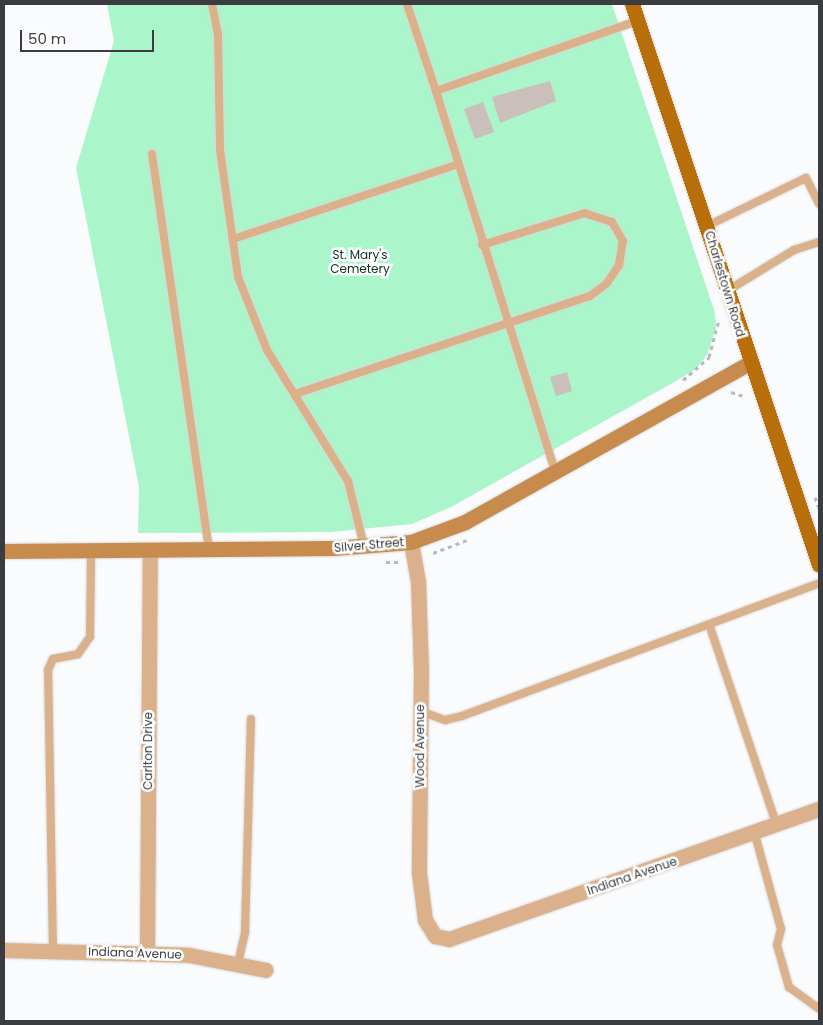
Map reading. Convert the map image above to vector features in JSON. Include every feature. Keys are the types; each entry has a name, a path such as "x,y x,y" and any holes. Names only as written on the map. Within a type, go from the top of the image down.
{"main road":[{"name":"Charlestown Road","path":"632,4 819,565"},
{"name":"Silver Street","path":"4,551 364,548 411,542 465,522 750,362"}],"street":[{"name":"Wood Avenue","path":"411,542 418,581 421,905 430,931 444,939"},
{"name":"Carlton Drive","path":"147,952 150,550"},
{"name":"Indiana Avenue","path":"444,939 819,809"},
{"name":"Indiana Avenue","path":"4,950 147,952 238,963 266,970"}],"lane":[{"path":"212,4 218,34 220,150 238,277 250,316 348,481 364,548"},
{"path":"407,4 436,91 506,323 555,471"},
{"path":"436,91 638,21"},
{"path":"152,154 209,550"},
{"path":"233,240 458,164"},
{"path":"707,226 806,178 819,204"},
{"path":"295,394 599,291 619,265 624,241 612,222 585,213 482,245"},
{"path":"727,291 794,250 819,242"},
{"path":"53,951 48,670 53,659 78,654 90,637 91,550"},
{"path":"420,711 445,720 462,716 819,584"},
{"path":"710,624 776,823"},
{"path":"238,963 245,932 252,718"},
{"path":"754,831 781,929 777,945 789,987 819,1009"}],"path":[{"path":"680,382 709,357 718,330 717,312"}],"green space":[{"name":"St. Mary's Cemetery","path":"107,4 612,4 715,313 716,328 707,355 696,369 676,381 451,507 412,524 331,532 138,533 139,487 76,168 114,41"}],"building":[{"path":"550,81 556,101 500,123 492,97"},
{"path":"483,102 494,132 475,139 464,109"},
{"path":"567,372 572,391 556,396 550,377"}]}
